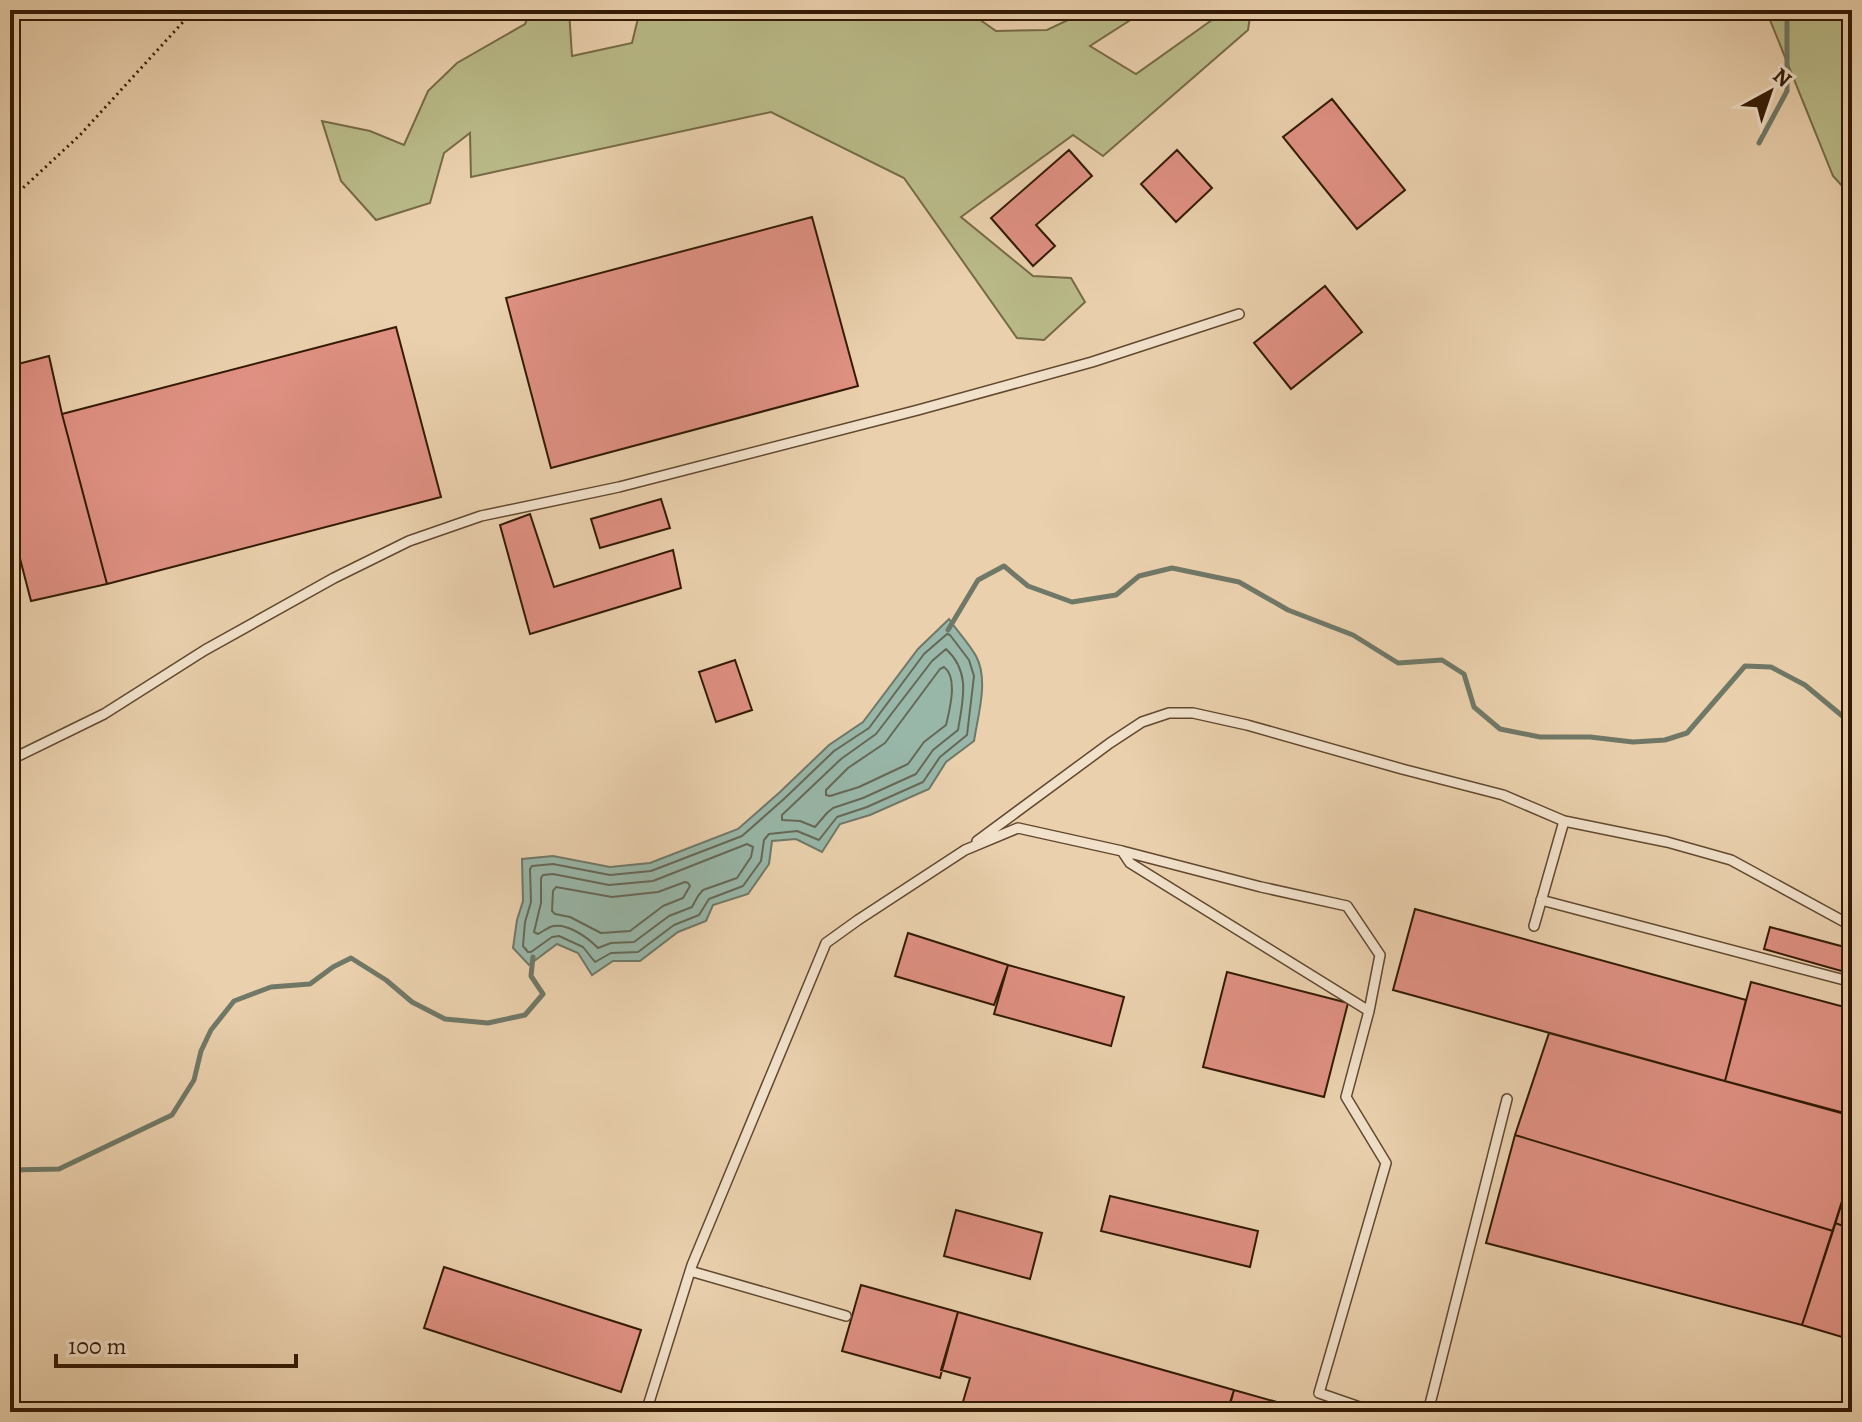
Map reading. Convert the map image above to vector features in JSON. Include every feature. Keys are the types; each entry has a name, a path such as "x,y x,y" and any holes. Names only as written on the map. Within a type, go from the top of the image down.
{"lane":[{"path":"10,760 104,714 205,650 334,578 409,541 481,516 619,487 918,410 1092,362 1239,314"},
{"path":"646,1412 690,1271 826,943 965,850 1142,722 1169,713 1193,713 1247,725 1503,795 1564,821 1667,842 1731,860 1852,926"},
{"path":"1534,926 1564,821"},
{"path":"965,850 1018,828 1347,906 1380,955 1346,1097 1386,1163 1319,1393 1374,1412"},
{"path":"1122,851 1130,863 1369,1011"},
{"path":"1541,900 1852,982"},
{"path":"1428,1412 1507,1099"},
{"path":"690,1271 846,1316"}],"path":[{"path":"10,200 80,135 194,10"}],"green space":[{"path":"531,10 569,10 572,56 632,43 640,10 966,10 996,31 1047,30 1089,10 1146,10 1090,46 1136,74 1226,10 1251,10 1248,30 1103,156 1073,135 961,217 1033,276 1071,278 1085,302 1044,340 1017,338 904,178 771,112 471,177 470,133 444,153 430,203 376,220 341,181 322,121 370,131 404,145 428,91 457,63 525,24"},
{"path":"1766,10 1852,10 1852,197 1833,176"}],"water":[{"path":"949,619 980,665 981,698 974,741 946,762 929,789 870,815 840,824 822,852 796,839 772,841 769,864 748,894 713,905 706,921 678,932 640,961 613,961 592,975 578,953 557,944 529,965 513,948 523,901 522,859 553,856 610,867 650,863 738,829 829,745 863,722 918,649"}],"building":[{"path":"1332,99 1405,190 1357,229 1283,137"},
{"path":"1069,150 1092,176 1036,225 1055,246 1033,266 991,218"},
{"path":"1177,150 1212,188 1176,222 1141,184"},
{"path":"812,217 858,386 551,468 506,298"},
{"path":"1325,286 1362,332 1291,389 1254,343"},
{"path":"396,327 441,497 107,584 62,414"},
{"path":"49,356 107,584 31,601 10,520 10,366"},
{"path":"661,499 670,528 600,548 591,519"},
{"path":"530,514 554,587 673,550 681,588 530,634 500,525"},
{"path":"735,660 752,710 716,722 699,672"},
{"path":"1415,909 1746,1000 1725,1081 1393,990"},
{"path":"1770,927 1852,949 1845,972 1764,949"},
{"path":"908,933 1008,965 994,1005 895,976"},
{"path":"1008,965 1124,997 1111,1046 994,1014"},
{"path":"1227,972 1348,1003 1324,1097 1203,1067"},
{"path":"1751,982 1852,1009 1852,1115 1725,1081"},
{"path":"1549,1033 1852,1116 1852,1170 1833,1231 1515,1135"},
{"path":"1515,1135 1833,1231 1802,1325 1486,1243"},
{"path":"1852,1170 1852,1229 1835,1223"},
{"path":"1110,1196 1258,1231 1250,1267 1101,1231"},
{"path":"956,1210 1042,1233 1030,1279 944,1256"},
{"path":"1835,1223 1852,1229 1852,1340 1802,1325"},
{"path":"444,1267 641,1330 621,1392 424,1328"},
{"path":"861,1285 958,1312 940,1378 842,1351"},
{"path":"958,1312 1234,1390 1228,1412 960,1412 970,1378 941,1370"},
{"path":"1234,1390 1312,1412 1227,1412"}],"waterway":[{"path":"1759,143 1787,91 1787,10"},
{"path":"948,630 978,580 1004,566 1028,586 1072,602 1116,595 1139,576 1172,568 1239,582 1288,610 1353,635 1398,663 1442,660 1464,674 1474,707 1500,729 1540,737 1590,737 1633,742 1665,740 1687,733 1745,666 1771,667 1805,685 1852,724"},
{"path":"10,1170 59,1169 172,1115 194,1080 201,1051 211,1030 234,1001 271,987 310,984 351,958 386,980 412,1002 445,1019 488,1023 525,1015 543,994 531,976 533,957"}]}
